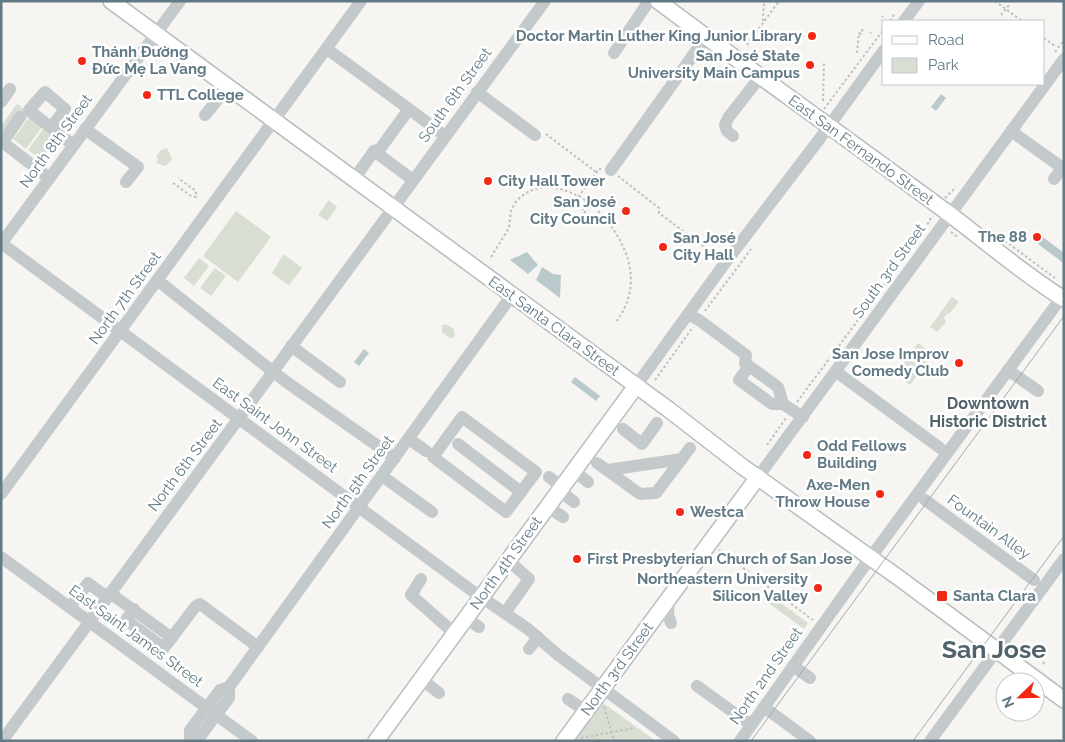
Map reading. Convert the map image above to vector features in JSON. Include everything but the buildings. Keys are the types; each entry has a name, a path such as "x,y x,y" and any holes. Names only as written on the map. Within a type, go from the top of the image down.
{"main road":[{"name":"East San Fernando Street","path":"658,1 828,128 950,214 1003,256 1063,297"},
{"name":"East Santa Clara Street","path":"120,4 156,34 354,180 1064,700"},
{"name":"North 4th Street","path":"376,741 636,386"},
{"name":"North 3rd Street","path":"564,741 758,476"}],"street":[{"name":"North 8th Street","path":"1,244 180,1"},
{"name":"North 7th Street","path":"1,494 361,1"},
{"name":"South 6th Street","path":"393,208 545,1"},
{"path":"614,53 649,1"},
{"path":"905,20 919,1"},
{"path":"605,169 706,37"},
{"path":"327,49 445,136"},
{"path":"636,386 693,317 725,263 828,128 882,53"},
{"name":"South 3rd Street","path":"758,476 793,410 950,214 1011,131 1062,67"},
{"path":"733,136 727,131 725,125 728,118 760,77"},
{"path":"205,115 228,87"},
{"path":"1,102 10,90"},
{"path":"477,92 535,135"},
{"path":"354,180 374,151 380,149 409,109"},
{"path":"20,117 2,142 49,178"},
{"path":"51,128 73,145"},
{"path":"85,128 138,166 126,182"},
{"path":"1011,131 1063,169 1054,179"},
{"path":"374,151 413,180"},
{"name":"North 6th Street","path":"2,741 393,208"},
{"name":"East Saint John Street","path":"1,244 359,508 538,637 547,654 602,688 674,741"},
{"path":"157,280 273,371 395,458"},
{"name":"North 5th Street","path":"190,740 199,738 211,711 229,698 229,687 512,296"},
{"name":"North 2nd Street","path":"740,741 870,558 1063,297"},
{"path":"693,317 746,355 745,363 749,366 739,380 772,404 793,410"},
{"path":"291,346 340,382"},
{"path":"1008,370 1038,391"},
{"path":"842,376 940,448"},
{"path":"462,417 536,472 521,492 506,512 433,457 462,417"},
{"path":"642,444 657,423"},
{"path":"623,429 642,444 645,465"},
{"path":"409,439 426,451"},
{"path":"458,444 521,492"},
{"path":"682,459 645,465 602,466 640,494 656,493 682,459 690,448"},
{"path":"574,471 588,482"},
{"path":"382,476 432,512"},
{"path":"550,477 574,502"},
{"name":"Fountain Alley","path":"925,500 1034,580"},
{"path":"547,506 563,517"},
{"name":"East Saint James Street","path":"1,557 252,741"},
{"path":"930,741 1064,559"},
{"path":"505,613 529,579 508,560"},
{"path":"421,579 411,595 454,633"},
{"path":"70,607 88,583 134,610 126,620 164,648 195,607 200,604 258,647"},
{"path":"646,628 670,625 668,615 669,598"},
{"path":"466,618 480,627"},
{"path":"529,649 538,637"},
{"path":"793,666 810,678"},
{"path":"421,679 440,693"},
{"path":"697,686 751,725"},
{"path":"568,699 586,711"},
{"path":"764,707 810,741"}],"path":[{"path":"763,23 764,1"},
{"path":"747,45 779,1"},
{"path":"995,1 1021,20"},
{"path":"1001,15 1010,4"},
{"path":"857,53 859,33 862,34 862,28"},
{"path":"825,107 882,32"},
{"path":"1045,39 1055,46"},
{"path":"823,100 824,63"},
{"path":"572,205 605,169 660,208 659,213 725,263"},
{"path":"173,183 191,196 196,197 196,191 178,178"},
{"path":"491,257 509,228 511,211 515,203 523,195 542,187 551,187 572,193 591,204 607,220 623,246 629,265 629,300 616,322"},
{"path":"945,197 952,192"},
{"path":"590,199 583,211 594,201"},
{"path":"925,229 928,221"},
{"path":"994,232 1058,280"},
{"path":"655,380 693,317 755,242"},
{"path":"766,446 896,268"},
{"path":"716,548 813,620"},
{"path":"604,706 614,741"},
{"path":"581,738 634,728"}],"green space":[{"path":"17,104 30,114 12,138 1,131 1,126"},
{"path":"31,115 44,124 26,149 13,139"},
{"path":"46,125 59,135 41,159 28,150"},
{"path":"167,148 172,159 167,165 163,166 156,162 158,159 156,157 161,150"},
{"path":"329,200 337,207 327,221 318,215"},
{"path":"236,211 271,237 238,282 203,256"},
{"path":"283,255 302,268 288,285 272,273"},
{"path":"199,258 209,266 194,286 184,278"},
{"path":"215,268 226,276 211,296 200,288"},
{"path":"952,297 959,302 949,314 947,313 944,318 946,322 937,332 930,327"},
{"path":"445,324 454,329 455,335 453,338 442,332 442,326"},
{"path":"918,343 933,354 910,385 895,374"},
{"path":"767,593 808,623 804,629 763,599"},
{"path":"603,703 656,741 572,741"}],"shaded area":[{"path":"941,94 946,98 936,111 931,107"},
{"path":"1043,237 1064,253 1064,260 1062,262 1038,244"},
{"path":"527,252 538,265 528,274 510,260"},
{"path":"542,267 553,274 561,275 560,298 536,280"},
{"path":"364,349 369,353 359,366 354,362"},
{"path":"575,377 600,396 596,401 571,382"}],"tram line":[{"path":"751,741 1064,316"},
{"path":"913,741 1064,536"}],"place":[{"name":"Doctor Martin Luther King Junior Library","path":"812,36"},
{"name":"Thánh Đường Đức Mẹ La Vang","path":"82,61"},
{"name":"San José State University Main Campus","path":"810,65"},
{"name":"TTL College","path":"147,95"},
{"name":"City Hall Tower","path":"488,181"},
{"name":"San José City Council","path":"626,211"},
{"name":"The 88","path":"1037,237"},
{"name":"San José City Hall","path":"663,247"},
{"name":"San Jose Improv Comedy Club","path":"959,363"},
{"name":"Odd Fellows Building","path":"807,455"},
{"name":"Axe-Men Throw House","path":"880,494"},
{"name":"Westca","path":"680,512"},
{"name":"First Presbyterian Church of San Jose","path":"577,559"},
{"name":"Northeastern University Silicon Valley","path":"818,588"},
{"name":"Santa Clara","path":"942,596"}],"district":[{"name":"Downtown Historic District","path":"988,412"},
{"name":"San Jose","path":"994,649"}]}
